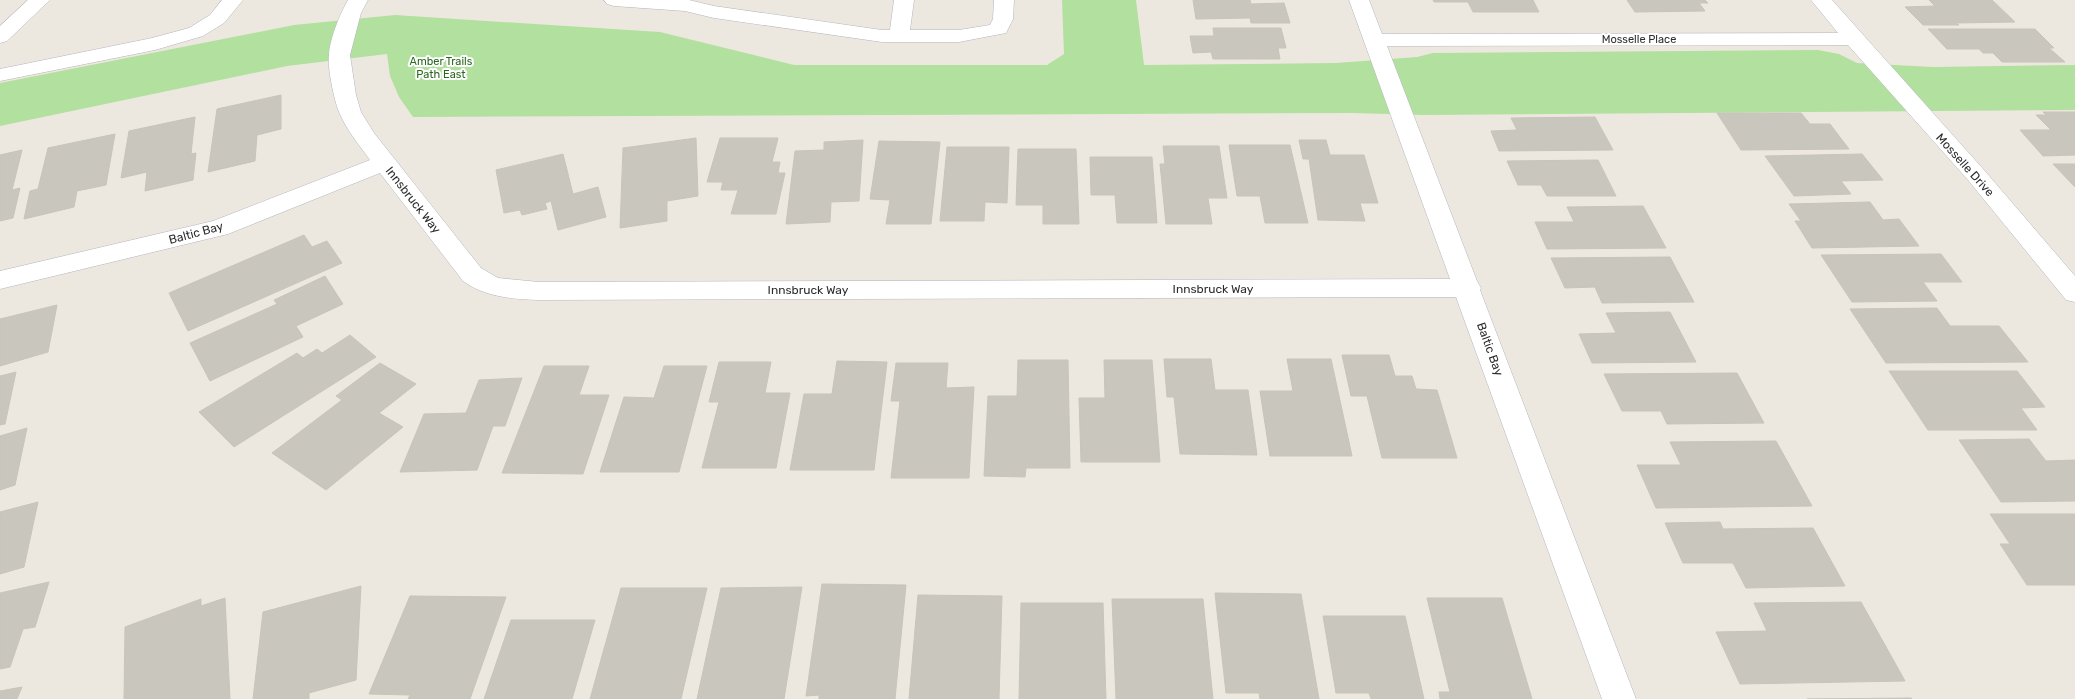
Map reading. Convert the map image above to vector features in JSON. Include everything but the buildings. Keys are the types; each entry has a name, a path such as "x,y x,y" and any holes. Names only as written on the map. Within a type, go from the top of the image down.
{"street":[{"path":"0,37 40,0"},
{"path":"0,75 154,44 196,32 218,19 233,0"},
{"name":"Innsbruck Way","path":"358,0 351,13 338,55 350,112 364,136 474,278 482,283 506,288 548,291 1468,288"},
{"path":"614,0 656,1 714,12 882,36 959,36 999,29 1003,19 1004,0"},
{"path":"899,36 904,0"},
{"name":"Baltic Bay","path":"1359,0 1468,288 1619,699"},
{"path":"1821,0 1854,39"},
{"name":"Mosselle Place","path":"1374,40 1854,39"},
{"name":"Mosselle Drive","path":"1854,39 1976,175 2075,293"},
{"name":"Baltic Bay","path":"0,280 218,228 385,163"}],"green space":[{"name":"Amber Trails Path East","path":"1062,0 1136,0 1144,65 1336,63 1417,57 1433,53 1818,50 1839,54 1857,63 1933,67 2075,65 2075,110 1424,115 1352,113 413,117 399,97 390,76 387,54 287,66 0,126 0,83 294,25 395,15 660,32 794,65 1047,65 1064,54"}]}
